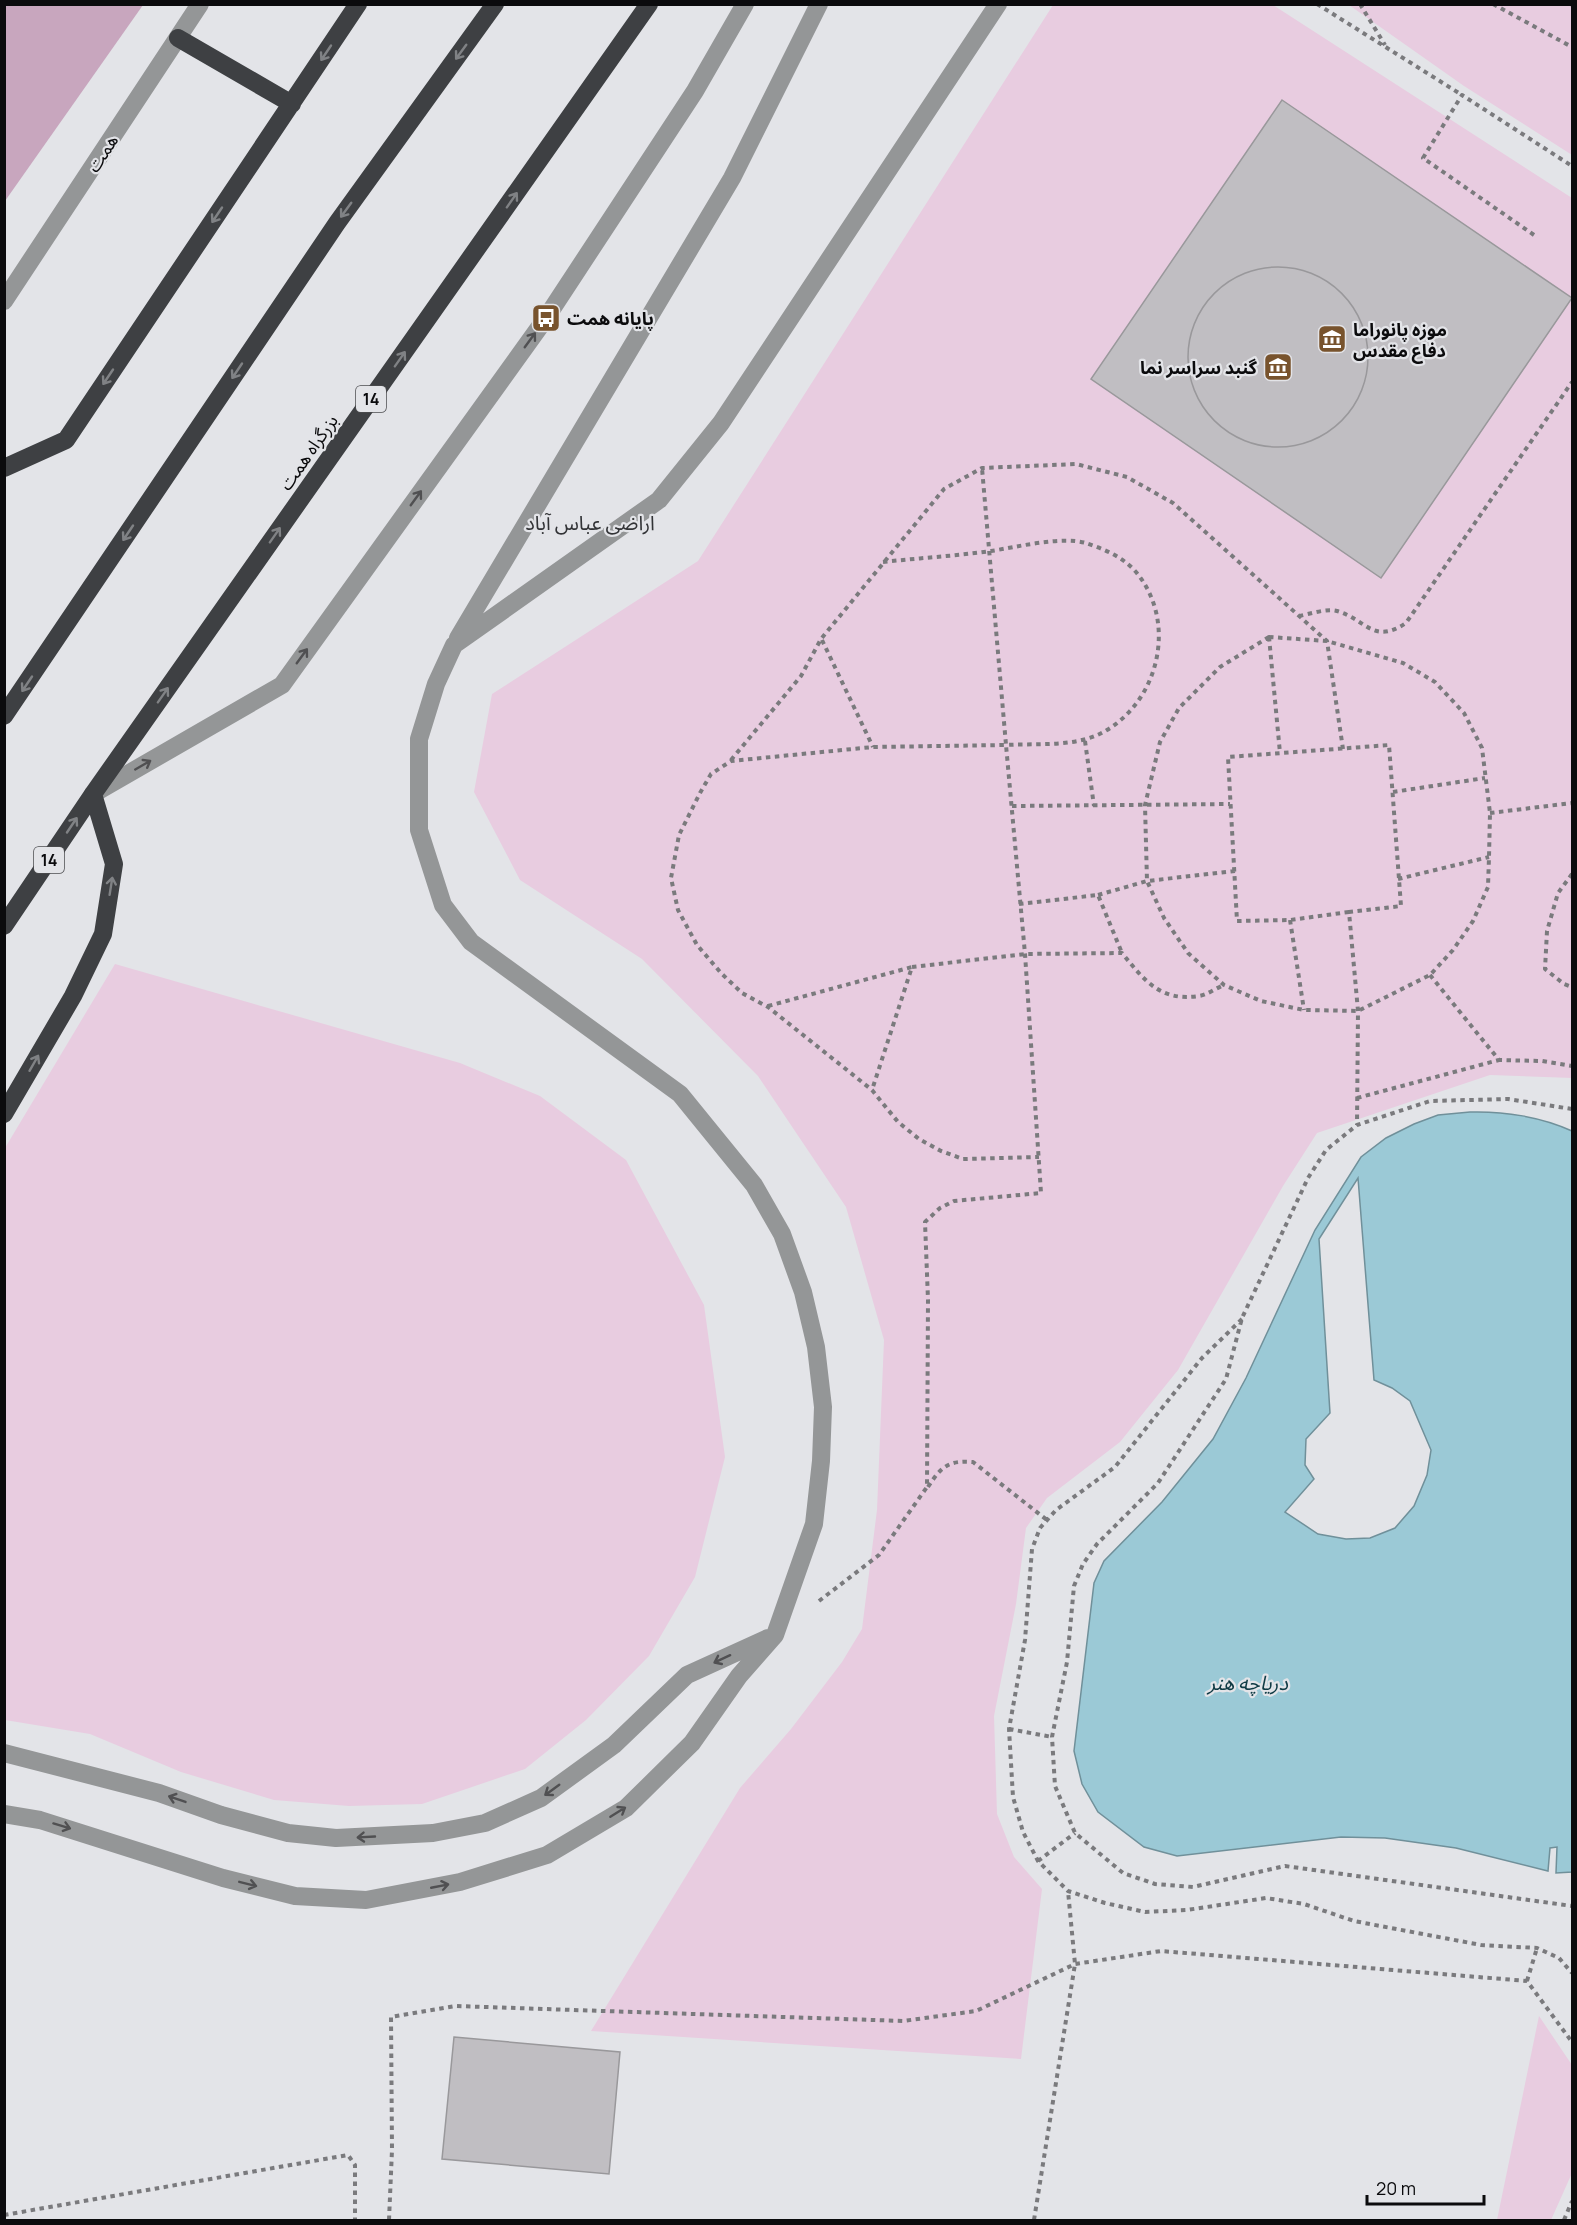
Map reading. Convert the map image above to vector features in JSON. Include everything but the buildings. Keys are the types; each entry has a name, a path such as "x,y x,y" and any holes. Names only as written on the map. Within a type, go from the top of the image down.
{"highway":[{"path":"4,468 66,440 358,4"},
{"path":"4,716 337,223 495,4"},
{"name":"بزرگراه همت","path":"4,926 93,794 650,4"},
{"path":"178,38 292,104"},
{"path":"4,1113 73,996 103,934 114,864 93,794"}],"street":[{"name":"همت","path":"4,301 200,4"},
{"path":"93,794 282,685 546,318 694,92 745,4"},
{"path":"4,1814 40,1820 223,1878 295,1896 366,1900 460,1882 548,1855 626,1808 692,1743 739,1676 775,1635 814,1524 821,1461 823,1407 816,1347 803,1292 782,1234 754,1185 680,1094 471,942 443,905 419,830 419,739 436,684 454,645 732,178 819,4"},
{"path":"454,645 658,500 721,423 998,4"},
{"path":"4,1753 159,1793 221,1815 288,1833 336,1838 433,1833 485,1823 541,1798 614,1745 687,1675 775,1635"}],"path":[{"path":"1317,4 1572,166"},
{"path":"1360,4 1386,46"},
{"path":"1493,4 1572,47"},
{"path":"1462,95 1424,158 1534,235"},
{"path":"1299,616 1335,610 1382,634 1394,632 1406,623 1572,382"},
{"path":"1039,1157 963,1159 941,1151 919,1139 898,1122 872,1090 768,1006 742,993 697,945 678,910 671,878 679,835 711,774 731,761 801,676 821,639 944,489 982,468 1076,464 1127,477 1173,503 1327,640 1343,748"},
{"path":"927,1487 928,1300 925,1222 940,1208 954,1201 1041,1193 1012,806 982,468"},
{"path":"731,761 873,747 1085,741 1108,730 1131,710 1148,687 1158,657 1158,616 1147,589 1136,572 1114,554 1083,542 1048,542 989,551 883,562"},
{"path":"1269,637 1280,753"},
{"path":"1269,637 1327,640 1403,663 1435,682 1464,713 1482,748 1490,813 1488,887 1473,921 1453,950 1430,975 1358,1011 1304,1010 1261,1001 1224,985 1188,954 1164,918 1147,881 1145,805 1160,742 1179,708 1220,667 1269,637"},
{"path":"821,639 873,747"},
{"path":"1085,741 1094,806"},
{"path":"1389,745 1401,906 1290,920 1237,921 1228,757 1343,748 1389,745"},
{"path":"1393,792 1485,778"},
{"path":"1490,813 1572,803"},
{"path":"1012,806 1230,804"},
{"path":"1398,879 1489,857"},
{"path":"1019,904 1098,895 1147,881 1235,871"},
{"path":"1572,874 1558,893 1547,931 1545,969 1564,984 1572,987"},
{"path":"1098,895 1122,953 1147,983 1168,995 1200,996 1224,985"},
{"path":"1349,912 1358,1011 1357,1125"},
{"path":"1290,920 1304,1010"},
{"path":"768,1006 912,967 1024,954 1122,953"},
{"path":"872,1090 912,967"},
{"path":"1430,975 1499,1060"},
{"path":"1357,1098 1499,1060 1542,1061 1572,1066"},
{"path":"1572,1109 1508,1099 1430,1101 1357,1125 1326,1150 1308,1179 1242,1318 1226,1379 1158,1483 1097,1544 1083,1564 1074,1586 1067,1662 1052,1737 1055,1786 1075,1833 1123,1873 1155,1884 1193,1887 1285,1866 1572,1906"},
{"path":"1242,1318 1202,1358 1114,1467 1056,1510 1040,1528 1032,1549 1025,1641 1009,1729 1012,1797 1023,1832 1038,1861 1068,1891 1105,1904 1144,1912 1187,1910 1266,1898 1304,1904 1354,1921 1470,1943 1537,1948 1559,1958 1572,1973"},
{"path":"813,1606 879,1555 940,1469 960,1461 973,1462 1047,1520"},
{"path":"1009,1729 1052,1737"},
{"path":"1038,1861 1075,1833"},
{"path":"1034,2220 1075,1964 1068,1891"},
{"path":"1527,1981 1537,1948"},
{"path":"389,2220 392,2150 391,2017 455,2006 903,2021 976,2011 1075,1964 1161,1951 1527,1981 1572,2042"},
{"path":"4,2215 348,2155 355,2165 355,2220"},
{"path":"1564,2220 1572,2201"}],"shaded area":[{"path":"4,5 143,5 5,201"},
{"path":"1053,5 1273,5 1572,198 1572,1078 1490,1075 1317,1133 1283,1186 1178,1370 1120,1442 1047,1498 1026,1528 1016,1604 994,1716 997,1814 1014,1857 1042,1889 1021,2059 591,2031 740,1788 791,1729 842,1662 862,1629 877,1510 884,1340 846,1207 758,1076 642,959 520,880 474,792 492,694 698,561"},
{"path":"1349,5 1572,5 1572,155 1464,86"},
{"path":"115,964 460,1063 540,1096 626,1160 704,1305 725,1457 695,1577 649,1656 586,1720 525,1769 422,1804 349,1806 274,1800 181,1772 90,1734 5,1720 5,1148"},
{"path":"1539,2016 1572,2065 1572,2173 1551,2220 1497,2220"}],"water":[{"name":"دریاچه هنر","path":"1470,1112 1509,1114 1548,1122 1572,1131 1572,1872 1556,1873 1557,1847 1550,1848 1548,1871 1456,1848 1385,1838 1341,1837 1177,1856 1144,1847 1098,1812 1082,1784 1074,1751 1094,1583 1104,1561 1162,1502 1213,1439 1246,1378 1315,1230 1361,1157 1386,1138 1438,1115","holes":["1358,1178 1374,1380 1392,1388 1410,1401 1431,1450 1427,1475 1414,1506 1395,1528 1370,1538 1346,1539 1318,1534 1285,1512 1314,1479 1305,1465 1306,1439 1330,1413 1319,1239"]}],"place":[{"name":"پایانه همت","path":"546,318"},
{"name":"موزه پانوراما دفاع مقدس","path":"1332,339"},
{"name":"گنبد سراسر نما","path":"1278,367"}],"district":[{"name":"اراضی عباس آباد","path":"590,522"}]}
